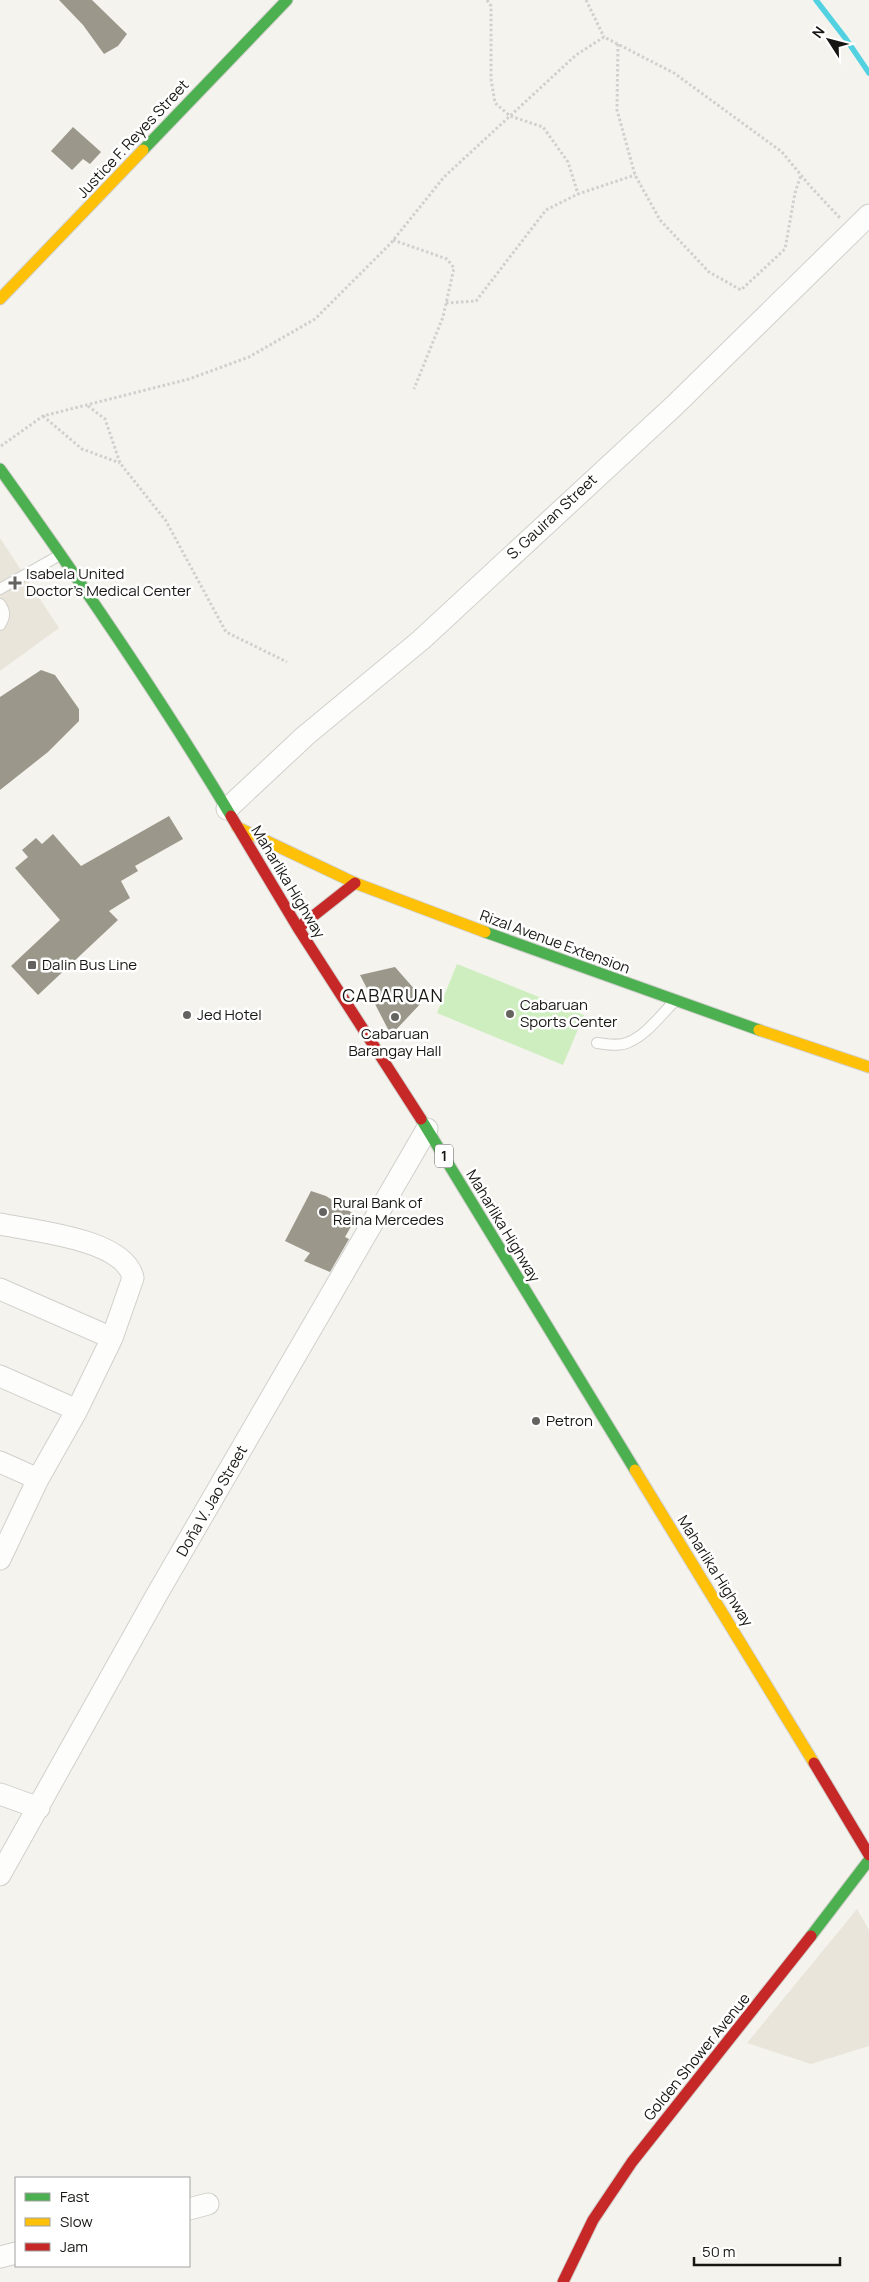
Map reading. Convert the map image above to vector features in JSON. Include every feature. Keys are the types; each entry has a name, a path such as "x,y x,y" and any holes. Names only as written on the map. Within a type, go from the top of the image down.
{"main road":[{"name":"Justice F. Reyes Street","path":"0,299 287,0"},
{"name":"Maharlika Highway","path":"0,469 61,554 152,690 298,928 427,1129 557,1344 759,1670 869,1855"},
{"name":"Rizal Avenue Extension","path":"232,818 355,883 674,1001 869,1067"},
{"path":"298,928 355,883"},
{"name":"Golden Shower Avenue","path":"563,2282 579,2244 600,2205 623,2173 751,2014 869,1860"}],"street":[{"name":"S. Gauiran Street","path":"232,818 305,736 421,640 675,405 869,215"},
{"name":"Doña V. Jao Street","path":"0,1875 156,1596 427,1129"},
{"path":"0,1224 97,1244 114,1253 126,1263 132,1271 133,1278 112,1338 77,1410 38,1479 2,1551"},
{"path":"0,1290 112,1338"},
{"path":"0,1376 77,1410"},
{"path":"0,1462 38,1479"},
{"path":"0,1794 39,1808"},
{"path":"0,2257 15,2253"}],"lane":[{"path":"0,589 61,554"},
{"path":"0,604 4,609 4,618 0,625"},
{"path":"597,1044 617,1045 629,1042 647,1030 674,1001"}],"path":[{"path":"487,0 491,6 492,78 495,103 510,116 543,127 568,162 578,194"},
{"path":"586,0 604,37 674,73 782,152 853,231"},
{"path":"0,446 43,416 190,379 250,357 316,319 393,240 444,178 576,55 604,37"},
{"path":"618,44 617,110 635,175 660,220 709,272 741,290 785,249 795,193 801,175"},
{"path":"446,302 476,301 546,210 578,194 635,175"},
{"path":"393,240 447,259 454,268 443,317 414,389"},
{"path":"87,405 105,419 120,464 166,521 226,632 287,662"},
{"path":"43,416 82,449 120,464"}],"shaded area":[{"name":"Isabela United Doctor's Medical Center","path":"0,538 59,628 0,671"},
{"path":"857,1909 869,1930 869,2046 811,2064 747,2043"}],"green space":[{"name":"Cabaruan Sports Center","path":"457,964 584,1015 563,1065 437,1013"}],"building":[{"path":"59,0 92,0 127,34 118,46 104,54 83,25"},
{"path":"73,127 101,152 90,164 83,159 72,170 51,151"},
{"path":"41,670 55,675 79,709 79,721 48,752 0,790 0,697"},
{"path":"169,816 183,839 135,866 138,871 121,881 130,898 109,911 118,920 38,995 11,966 60,920 15,868 28,857 22,850 36,838 42,844 53,834 81,866"},
{"name":"Cabaruan Barangay Hall","path":"395,967 424,1000 391,1035 360,975"},
{"path":"311,1191 326,1196 357,1216 345,1237 349,1239 330,1272 304,1261 310,1253 285,1241"}],"waterway":[{"path":"816,0 869,73"}],"traffic: fast":[{"path":"143,150 287,0"},
{"path":"0,469 119,640 231,816"},
{"path":"485,932 759,1030"},
{"path":"421,1119 635,1470"},
{"path":"811,1936 869,1860"}],"traffic: slow":[{"path":"0,299 143,150"},
{"path":"237,827 355,883 485,932"},
{"path":"759,1030 869,1067"},
{"path":"635,1470 814,1763"}],"traffic: jam":[{"path":"231,816 298,928 421,1119"},
{"path":"298,928 355,883"},
{"path":"814,1763 869,1855"},
{"path":"563,2282 593,2220 632,2162 811,1936"}],"place":[{"name":"Isabela United Doctor's Medical Center","path":"15,583"},
{"name":"Dalin Bus Line","path":"32,965"},
{"name":"Cabaruan Sports Center","path":"510,1014"},
{"name":"Jed Hotel","path":"187,1015"},
{"name":"Cabaruan Barangay Hall","path":"395,1017"},
{"name":"Rural Bank of Reina Mercedes","path":"323,1212"},
{"name":"Petron","path":"536,1421"}],"district":[{"name":"CABARUAN","path":"393,996"}]}
